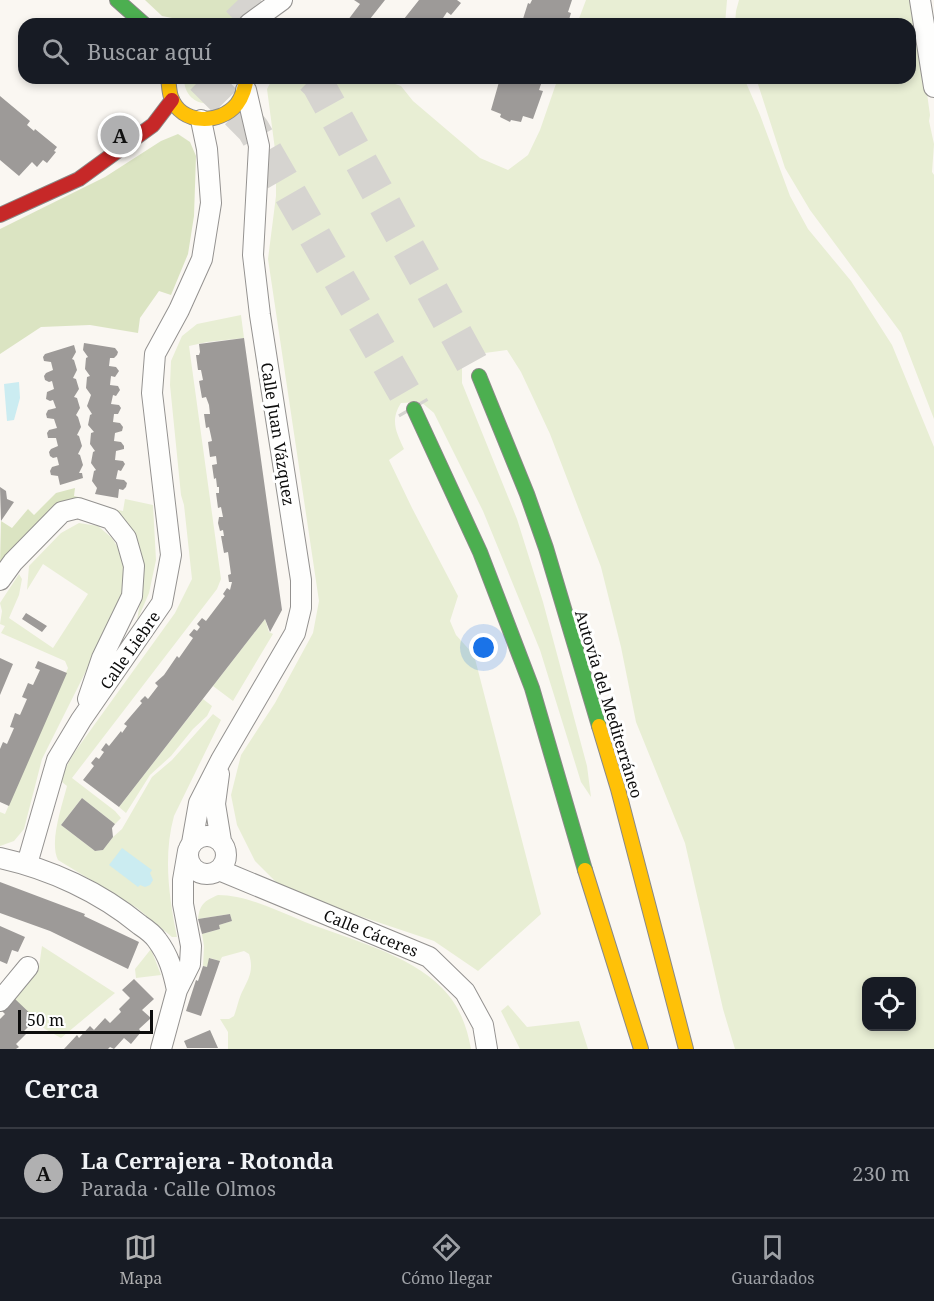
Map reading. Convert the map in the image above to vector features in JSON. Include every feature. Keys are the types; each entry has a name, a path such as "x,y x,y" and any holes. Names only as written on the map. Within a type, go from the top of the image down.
{"main road":[{"path":"117,0 137,18"},
{"path":"169,84 172,100 184,113 201,120 220,118 237,107 247,84"},
{"path":"0,214 79,179 153,125 172,100"},
{"name":"Autovía del Mediterráneo","path":"478,376 527,494 546,548 618,789 686,1049"},
{"path":"414,409 480,552 532,688 570,822 640,1045"},
{"path":"679,1022 692,1049"}],"street":[{"path":"257,18 282,0"},
{"path":"920,0 934,87"},
{"name":"Calle Juan Vázquez","path":"190,847 199,803 221,760 295,633 301,608 301,580 260,315 253,255 259,146 247,84"},
{"name":"Calle Liebre","path":"27,864 57,760 81,720 162,603 171,555 152,393 154,354 179,310 202,259 211,203 207,149 201,120"},
{"path":"0,580 13,562 62,512 78,508 111,519 126,538 134,566 132,596 102,658 81,720"},
{"name":"Calle Juan Vázquez","path":"221,760 215,804 224,844"},
{"path":"161,1049 177,990 190,964 191,946 186,920 183,904 183,888 190,847 203,836 216,837 224,844 226,860 194,894 186,920"},
{"name":"Calle Cáceres","path":"224,844 275,894"},
{"path":"190,847 190,864 194,869 205,874 216,872"},
{"path":"0,858 27,864 63,878 120,909 156,938 171,962 177,990"},
{"name":"Calle Cáceres","path":"216,872 429,957 465,992 483,1025 487,1049"},
{"path":"0,1001 28,967"}],"green space":[{"path":"145,0 260,0 233,18 162,16"},
{"path":"586,0 727,0 726,18 579,18"},
{"path":"739,0 914,0 934,144 932,172 934,175 934,419 901,333 810,210 785,168 758,84 916,84 916,18 735,18"},
{"path":"185,84 230,84 223,97 207,104 191,97"},
{"path":"270,84 395,84 401,86 413,101 480,158 508,170 528,155 540,130 556,84 747,84 790,196 808,229 851,281 892,345 934,447 934,1049 735,1049 723,1009 685,843 636,722 621,647 601,567 550,434 521,372 507,350 470,355 462,367 462,383 517,519 543,602 587,766 591,797 581,782 540,650 483,511 434,413 421,402 401,403 395,421 404,449 389,460 458,596 450,621 456,635 474,655 541,914 478,971 434,941 285,891 255,861 237,825 231,795 241,755 275,703 313,633 319,601 268,259 276,196 276,157 267,89"},
{"path":"178,134 190,142 196,156 194,216 188,254 171,295 159,291 140,318 138,333 90,325 41,327 0,354 0,229 105,177 161,141"},
{"path":"241,315 244,338 189,346 221,579 217,589 72,778 121,818 115,824 82,798 61,825 95,851 103,850 122,829 152,777 172,760 213,714 221,720 174,816 168,861 177,937 172,937 137,908 58,860 56,834 67,786 62,782 65,769 74,753 175,613 192,579 170,385 171,361 182,336 197,324"},
{"path":"75,488 74,496 83,498 82,502 67,500 37,524 0,564 1,521 12,528 28,509 34,515 56,493"},
{"path":"125,499 153,505 156,560 149,593 137,621 143,571 139,547 126,525 103,507 123,511"},
{"path":"79,523 98,526 112,538 125,559 122,603 90,671 86,671 42,759 24,829 14,841 0,846 0,812 5,814 68,668 65,661 1,633 5,626 0,624 2,611 0,603 19,574 22,579 19,595 9,618 53,648 88,594 43,564 27,590 29,566 61,533"},
{"path":"265,619 269,632 273,634 233,701 213,686"},
{"path":"203,699 212,706 207,716 171,756 150,775 126,813 119,807"},
{"path":"218,895 262,904 378,949 413,966 442,988 453,1001 465,1024 471,1049 228,1049 228,1032 220,1019 229,1019 234,1016 249,978 251,965 249,954 244,951 222,957 220,961 210,958 207,967 203,966 202,934 220,929 219,925 232,921 230,914 198,919 204,904"},
{"path":"42,946 115,993 61,1038 45,1029 11,996 39,967"},
{"path":"151,949 161,975 136,978 135,969"},
{"path":"508,1005 527,1027 579,1021 588,1049 520,1049 501,1011"}],"water":[{"path":"19,382 20,398 14,420 7,421 4,384"},
{"path":"122,848 152,870 150,873 153,880 150,885 138,887 109,865"}],"building":[{"path":"354,0 385,0 371,18 350,18 360,4"},
{"path":"419,0 457,0 461,3 451,15 447,12 443,18 405,18"},
{"path":"532,0 572,0 568,12 571,13 570,18 523,18 528,3 530,4"},
{"path":"498,84 541,84 539,90 543,91 533,119 523,116 521,122 511,120 510,122 500,117 501,114 491,110"},
{"path":"0,96 30,121 27,125 57,147 54,151 56,152 47,163 43,160 37,167 32,162 19,176 0,160"},
{"path":"244,338 282,610 270,632 265,619 119,807 83,780 94,766 91,763 96,757 99,759 106,743 109,746 121,731 122,733 127,726 124,724 142,703 140,701 145,696 148,699 158,686 155,683 164,675 177,656 179,658 193,638 189,635 194,629 197,631 200,627 197,624 202,618 206,621 225,596 223,594 227,588 230,590 232,582 229,582 228,575 231,574 228,552 224,553 221,536 224,536 223,530 220,531 218,523 219,517 223,517 221,507 218,508 216,493 219,493 219,487 217,487 216,478 214,479 212,465 217,464 216,456 210,457 208,442 212,441 209,427 206,428 204,414 210,414 209,405 206,397 202,398 199,381 203,380 201,370 198,370 196,355 200,352 199,344"},
{"path":"84,343 115,348 118,352 114,358 110,358 109,366 116,367 119,371 115,377 111,376 110,385 118,386 120,390 116,396 113,395 111,404 119,405 121,408 118,414 114,414 113,422 120,423 123,427 122,431 115,433 114,441 121,442 124,449 116,451 115,460 123,461 125,464 121,471 118,470 116,479 127,483 123,490 119,489 118,498 95,494 97,488 92,481 96,470 91,463 95,451 90,444 91,433 94,432 88,425 92,414 87,406 91,395 86,388 87,377 90,376 85,369 88,357 83,350"},
{"path":"74,345 76,352 72,359 77,370 73,378 76,379 79,389 74,397 77,398 80,408 76,415 81,427 77,435 82,446 78,454 83,465 79,473 82,473 83,478 60,485 58,476 51,475 50,471 52,467 59,465 57,457 53,458 49,452 58,446 56,438 48,438 47,433 57,428 54,419 47,418 46,414 48,410 56,408 53,400 46,399 47,392 54,389 52,381 45,380 44,376 53,370 51,362 44,361 43,357 45,354"},
{"path":"0,487 6,491 7,499 14,502 1,521"},
{"path":"26,613 47,626 42,632 22,619"},
{"path":"0,658 13,664 0,695"},
{"path":"38,661 67,673 9,806 0,802 0,749 3,742 7,744 14,728 10,727 15,713 20,715 27,699 22,697 28,683 33,685 40,670 35,668"},
{"path":"82,798 115,824 112,828 113,837 103,850 95,851 61,825"},
{"path":"0,882 85,914 84,916 139,942 128,969 50,931 0,913"},
{"path":"230,914 232,921 219,925 220,929 202,934 198,919"},
{"path":"0,926 25,937 18,952 12,950 7,964 0,961"},
{"path":"209,958 220,961 201,1016 186,1011 196,980 198,981 203,966 207,967"},
{"path":"134,979 154,999 142,1010 151,1018 139,1029 141,1032 131,1044 124,1038 114,1049 110,1047 108,1049 64,1049 77,1035 79,1038 90,1026 94,1030 105,1018 110,1023 121,1012 119,1009 130,998 122,990"},
{"path":"15,999 36,1019 24,1031 27,1033 16,1044 19,1047 0,1049 0,1019 5,1014 2,1011"},
{"path":"210,1030 218,1048 187,1048 184,1041"}],"tunnel":[{"path":"238,0 255,18"},
{"path":"208,84 253,129 414,409"},
{"path":"318,84 479,376"}],"traffic: fast":[{"path":"117,0 137,18"},
{"path":"479,376 527,494 546,548 599,726"},
{"path":"414,409 480,552 532,688 585,870"}],"traffic: slow":[{"path":"169,84 170,95 176,106 183,113 201,119 221,116 230,111 241,98 246,84"},
{"path":"599,726 618,789 686,1049"},
{"path":"585,870 641,1049"}],"traffic: jam":[{"path":"0,215 79,179 153,125 172,100"}],"place":[{"name":"La Cerrajera - Rotonda","path":"120,135"}]}
